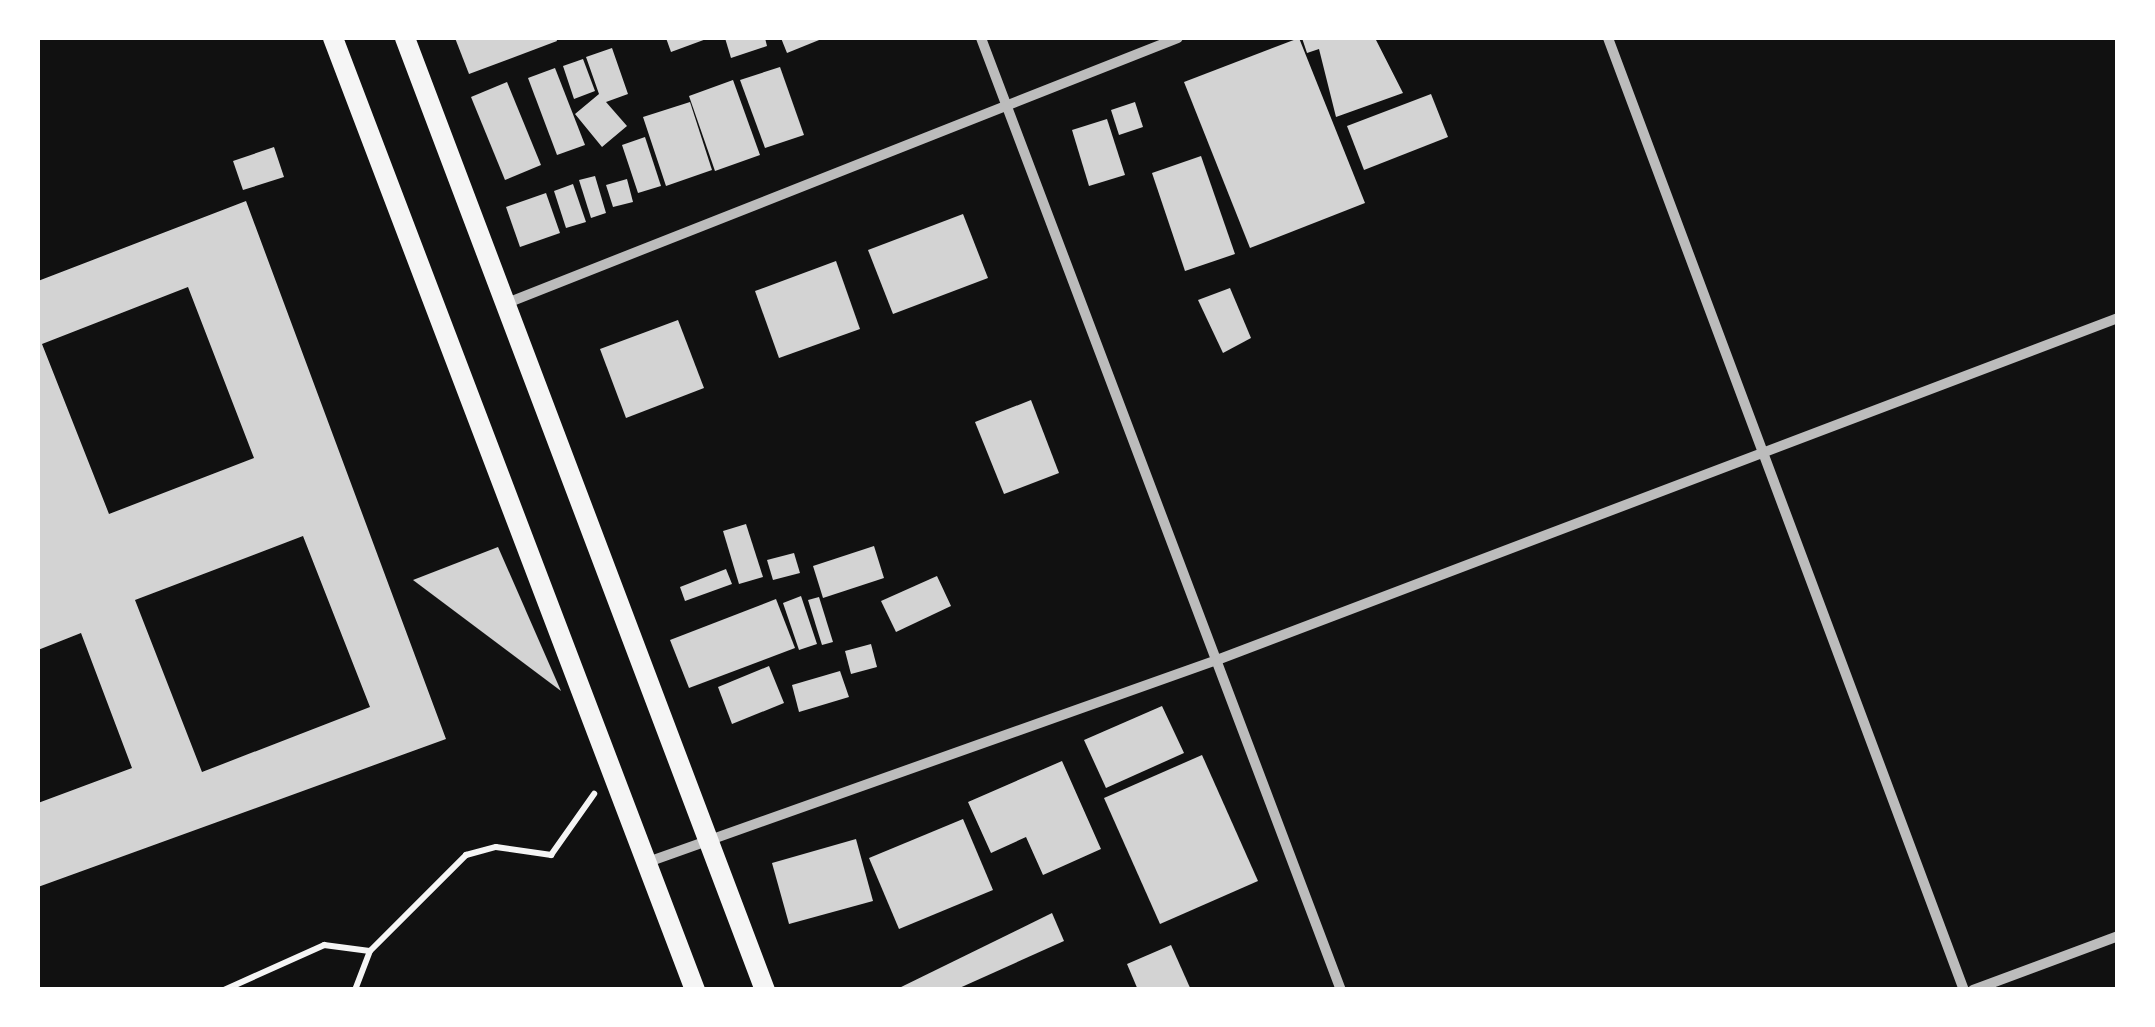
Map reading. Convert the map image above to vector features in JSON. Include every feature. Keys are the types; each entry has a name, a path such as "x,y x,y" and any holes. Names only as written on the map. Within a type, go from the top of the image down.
{"main road":[{"path":"333,38 695,990"},
{"path":"406,38 765,990"}],"street":[{"path":"982,38 1341,990"},
{"path":"507,303 1178,38"},
{"path":"1608,38 1964,990"},
{"path":"648,862 1216,660 2118,318"},
{"path":"1973,990 2118,936"}],"path":[{"path":"355,990 370,951 466,855 496,846 551,855 584,802 616,778"},
{"path":"224,990 324,945 370,951"}],"building":[{"path":"455,38 556,38 557,41 469,74"},
{"path":"666,38 709,38 671,52"},
{"path":"725,38 765,38 767,46 731,58"},
{"path":"781,38 824,38 787,53"},
{"path":"1299,38 1365,203 1250,248 1184,82"},
{"path":"1302,38 1375,38 1403,93 1336,117 1319,49 1307,53"},
{"path":"612,48 628,94 606,102 627,126 602,147 575,114 599,94 586,57"},
{"path":"583,59 595,91 574,99 563,66"},
{"path":"780,67 804,135 765,148 740,80"},
{"path":"555,68 585,145 557,155 528,78"},
{"path":"733,80 760,155 715,171 689,96"},
{"path":"507,82 541,165 505,180 471,97"},
{"path":"1431,94 1448,137 1364,170 1347,126"},
{"path":"690,102 712,170 666,186 643,117"},
{"path":"1135,102 1143,127 1119,135 1111,110"},
{"path":"1107,119 1125,175 1089,186 1072,130"},
{"path":"645,137 661,186 638,193 622,145"},
{"path":"274,147 284,177 243,190 233,161"},
{"path":"1201,156 1235,254 1185,271 1152,173"},
{"path":"595,176 606,213 591,218 579,180"},
{"path":"627,179 633,202 613,207 606,185"},
{"path":"573,184 586,222 566,228 554,191"},
{"path":"546,193 560,233 520,247 506,207"},
{"path":"246,201 446,739 38,887 38,803 132,768 81,633 38,650 38,281","holes":["188,287 254,458 109,514 42,344","303,536 370,707 202,772 135,600"]},
{"path":"963,214 988,278 893,314 868,250"},
{"path":"836,261 860,329 779,358 755,291"},
{"path":"1230,288 1251,338 1223,353 1198,300"},
{"path":"678,320 704,388 626,418 600,349"},
{"path":"1031,400 1059,473 1004,494 975,422"},
{"path":"746,524 763,577 739,584 723,531"},
{"path":"874,546 884,578 823,598 813,566"},
{"path":"498,547 561,691 413,580"},
{"path":"794,553 800,573 773,580 767,560"},
{"path":"726,569 732,584 685,601 680,587"},
{"path":"937,576 951,606 896,632 881,601"},
{"path":"801,596 817,644 799,650 783,603"},
{"path":"819,597 833,642 822,645 808,600"},
{"path":"776,599 795,648 689,688 670,640"},
{"path":"871,644 877,667 851,674 845,651"},
{"path":"769,666 784,703 732,724 718,687"},
{"path":"840,671 849,697 799,712 792,685"},
{"path":"1162,706 1184,753 1106,788 1084,740"},
{"path":"1202,755 1258,881 1160,924 1104,798"},
{"path":"1062,761 1101,849 1043,875 1026,837 991,853 968,802"},
{"path":"963,819 993,890 899,929 869,858"},
{"path":"856,839 873,901 789,924 772,863"},
{"path":"1052,913 1064,941 955,990 895,990"},
{"path":"1171,945 1191,990 1138,990 1127,964"}]}
